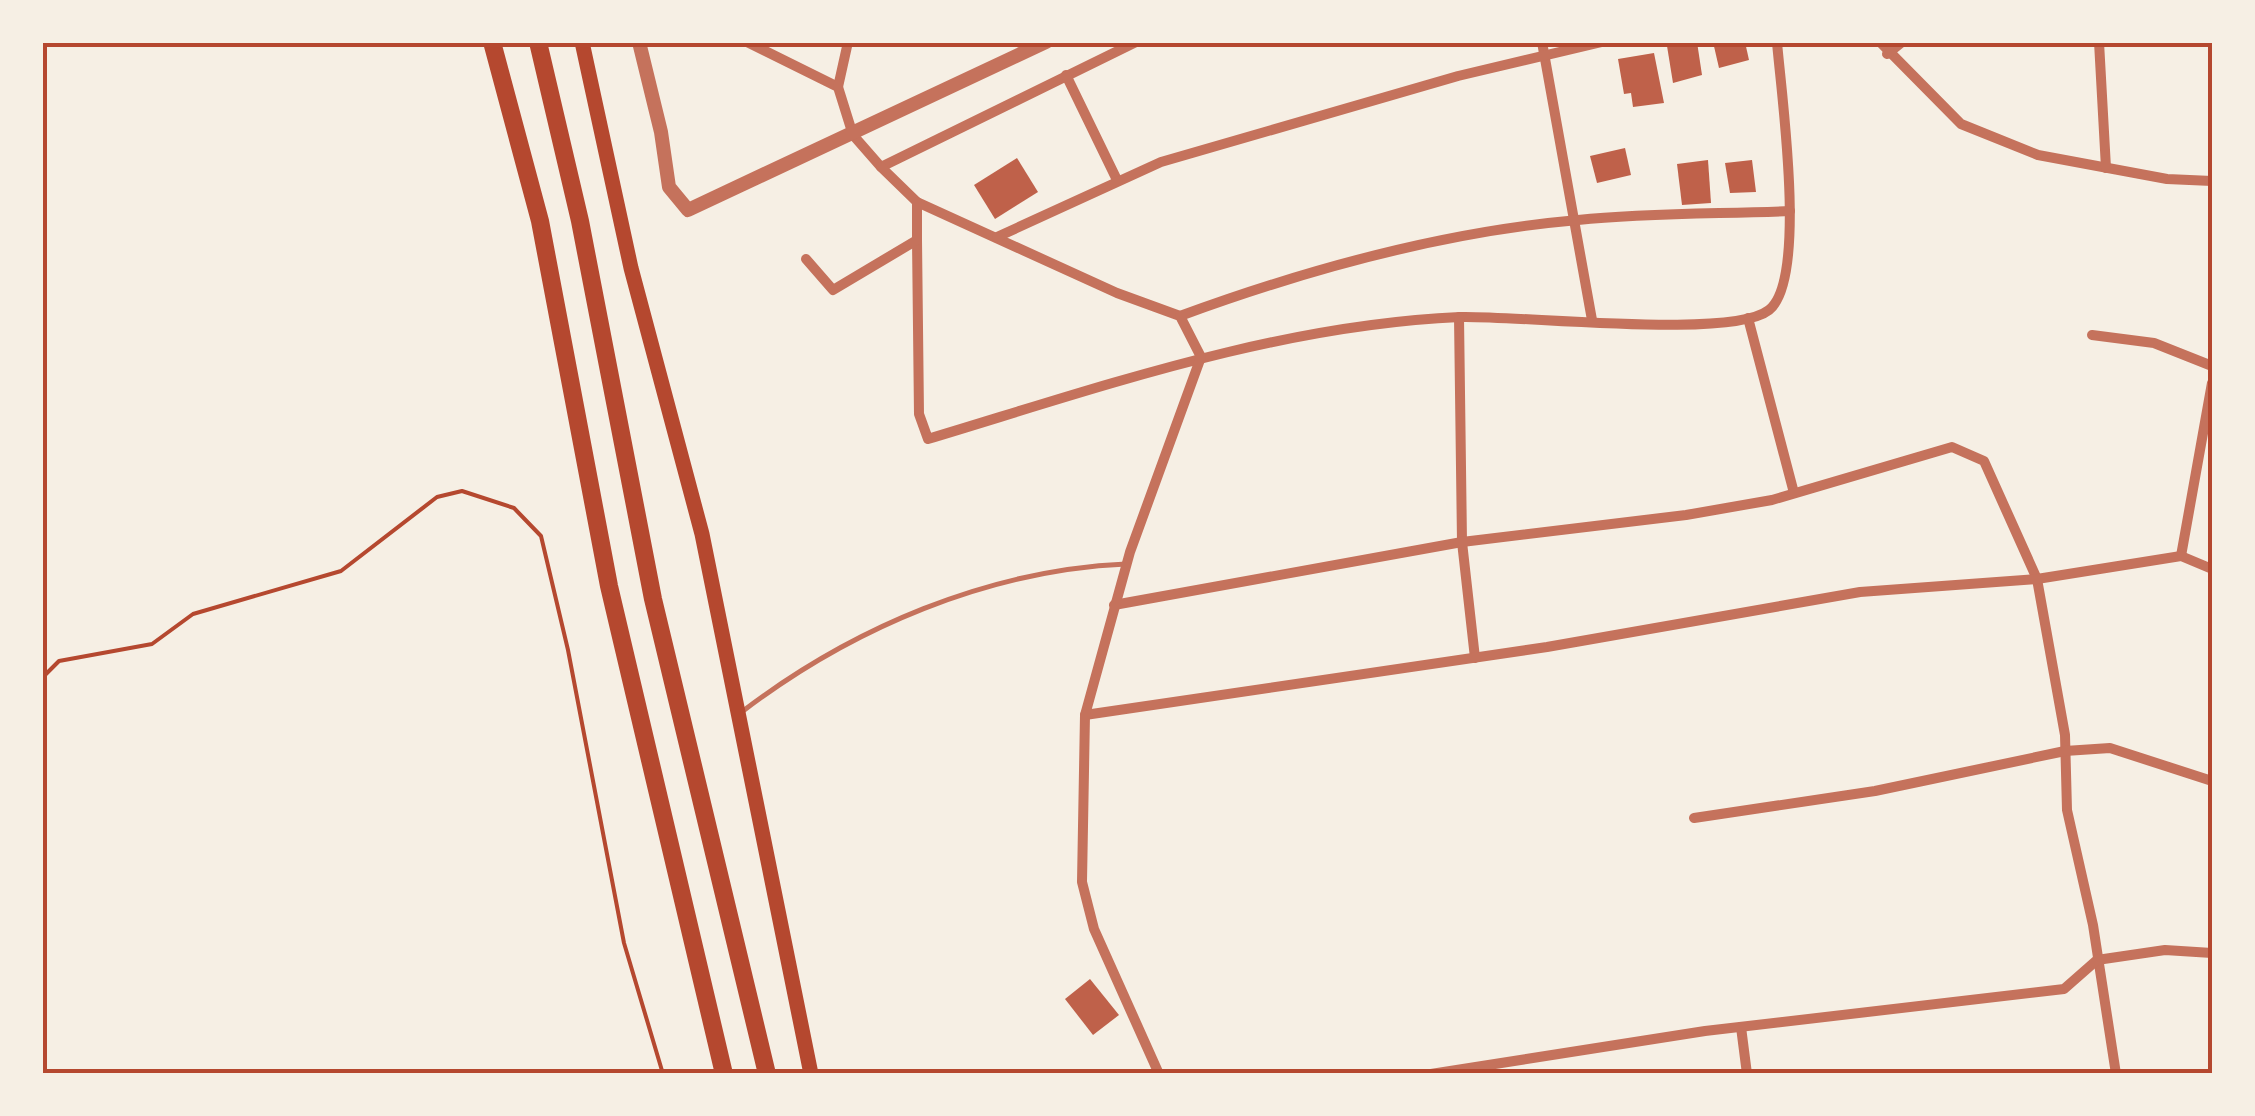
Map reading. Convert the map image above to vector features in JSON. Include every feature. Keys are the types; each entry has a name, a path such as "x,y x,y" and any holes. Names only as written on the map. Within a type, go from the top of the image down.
{"highway":[{"path":"492,42 540,221 608,586 724,1074"},
{"path":"538,42 580,221 653,599 768,1074"}],"main road":[{"path":"582,42 631,268 702,534 812,1074"}],"street":[{"path":"640,42 662,132 669,187 688,210 852,136 1012,50 1046,42"},
{"path":"747,42 838,87"},
{"path":"848,42 838,87 852,136 917,202 1118,294 1180,316 1289,276 1384,253 1576,220 1790,210"},
{"path":"881,167 1136,42"},
{"path":"1542,42 1592,320"},
{"path":"997,237 1161,162 1421,87 1602,42"},
{"path":"917,202 919,414 928,440 1201,358 1353,330 1459,317 1680,326 1748,318 1768,310 1785,289 1790,210 1777,42"},
{"path":"1880,42 1887,54 1962,124 2038,155 2166,179 2212,181"},
{"path":"1887,54 1902,42"},
{"path":"2100,42 2106,168"},
{"path":"1066,76 1117,180"},
{"path":"806,259 833,290 916,240"},
{"path":"1159,1074 1094,929 1082,882 1085,715 1126,564 1201,358 1180,316"},
{"path":"1459,317 1462,542 1474,658"},
{"path":"1748,318 1794,494"},
{"path":"2092,336 2154,343 2212,366"},
{"path":"2181,556 2212,383"},
{"path":"1114,605 1462,542 1686,515 1794,494 1952,446 1984,461 2037,579 2065,751 2068,810 2116,1074"},
{"path":"1085,715 1474,658 1860,592 2037,579 2181,556 2212,568"},
{"path":"1694,818 1875,791 2065,751 2110,748 2212,781"},
{"path":"1431,1074 1741,1027 2064,989 2097,960 2165,950 2212,953"},
{"path":"1741,1027 1747,1074"},
{"path":"1526,1059 1529,1074"}],"lane":[{"path":"738,715 796,671 868,631 1010,581 1082,566 1126,564"}],"path":[{"path":"42,678 60,662 152,644 193,614 341,571 437,497 462,491 514,508 541,536 568,650 624,943 663,1074"}],"building":[{"path":"1697,42 1702,75 1673,83 1667,46"},
{"path":"1713,42 1745,42 1749,60 1719,68"},
{"path":"1654,53 1664,103 1633,107 1631,93 1624,94 1618,59"},
{"path":"1625,148 1631,175 1597,183 1590,156"},
{"path":"1017,158 1038,192 995,219 974,185"},
{"path":"1708,160 1711,203 1682,205 1677,164"},
{"path":"1752,160 1756,192 1730,193 1725,163"},
{"path":"1090,979 1119,1015 1093,1035 1065,999"}]}
